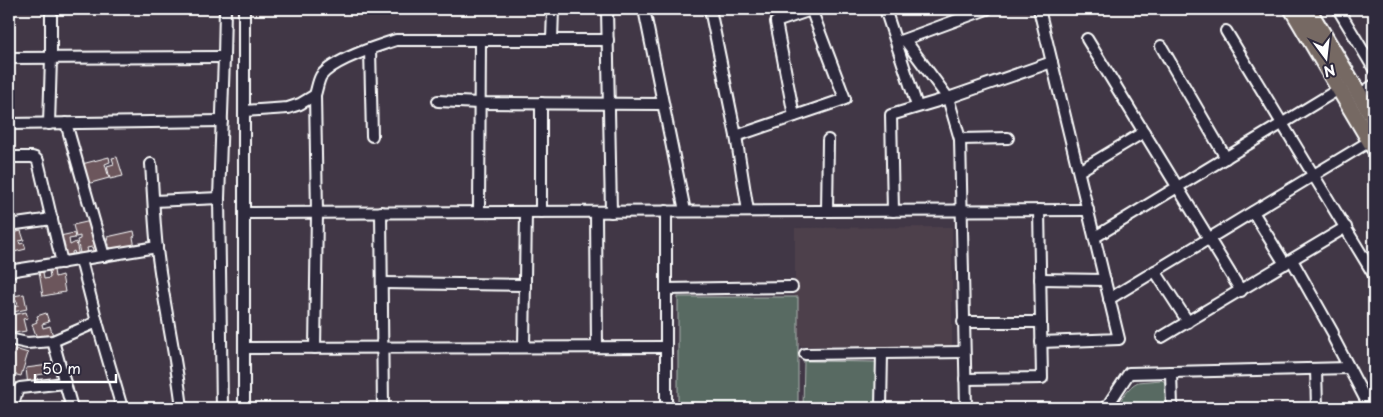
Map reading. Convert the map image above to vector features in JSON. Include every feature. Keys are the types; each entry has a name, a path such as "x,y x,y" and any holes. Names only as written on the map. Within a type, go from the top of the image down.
{"main road":[{"path":"1292,9 1372,144"},
{"path":"1308,9 1374,119"}],"street":[{"path":"49,124 51,9"},
{"path":"222,408 219,198 225,9"},
{"path":"244,9 244,408"},
{"path":"552,9 552,40"},
{"path":"607,9 611,212"},
{"path":"644,9 685,211"},
{"path":"710,9 736,136 748,211"},
{"path":"736,136 845,99 811,9 776,22 794,116"},
{"path":"885,9 901,41 917,106"},
{"path":"901,41 987,9"},
{"path":"1039,9 1119,339 1041,342"},
{"path":"1338,9 1374,69"},
{"path":"1226,31 1374,275"},
{"path":"1087,39 1241,290"},
{"path":"315,348 317,213 315,95 320,78 329,68 370,49 396,40 608,40"},
{"path":"479,212 480,40"},
{"path":"901,41 948,98 960,139 966,408"},
{"path":"1162,46 1226,158"},
{"path":"370,49 372,136"},
{"path":"9,58 224,57"},
{"path":"893,211 891,114 948,98 1052,62"},
{"path":"1360,95 1374,85"},
{"path":"1095,237 1339,89"},
{"path":"244,111 288,108 300,104 315,95"},
{"path":"438,101 663,104"},
{"path":"540,212 541,103"},
{"path":"9,124 222,121"},
{"path":"66,123 104,256"},
{"path":"1079,171 1144,132"},
{"path":"960,139 1008,138"},
{"path":"827,211 828,140"},
{"path":"1109,299 1314,175 1372,144"},
{"path":"9,157 32,156 38,161 62,263"},
{"path":"151,164 157,247 182,408"},
{"path":"154,201 219,198"},
{"path":"965,379 1042,378 1039,210"},
{"path":"244,213 1088,210"},
{"path":"381,212 383,408"},
{"path":"524,347 526,212"},
{"path":"596,212 597,347"},
{"path":"666,212 666,408"},
{"path":"1253,212 1289,262 1334,336 1370,408"},
{"path":"9,225 52,219"},
{"path":"1162,338 1346,227"},
{"path":"9,271 157,247"},
{"path":"81,260 122,408"},
{"path":"1154,271 1188,322"},
{"path":"1040,279 1105,280"},
{"path":"382,283 525,284"},
{"path":"666,289 792,287"},
{"path":"9,338 27,343 53,341 97,322"},
{"path":"964,322 1041,322"},
{"path":"53,341 72,408"},
{"path":"244,348 666,347"},
{"path":"805,354 964,352"},
{"path":"881,408 882,353"},
{"path":"1106,408 1129,373 1349,368"},
{"path":"1316,369 1317,408"},
{"path":"1171,372 1172,408"},
{"path":"12,408 20,388 64,383"}],"shaded area":[{"path":"952,227 952,346 795,346 795,228"}],"green space":[{"path":"678,297 798,297 798,408 678,408"},
{"path":"804,361 876,362 875,408 803,408"},
{"path":"1164,381 1166,386 1166,408 1116,408 1134,384"}],"building":[{"path":"109,157 110,162 105,164 109,178 87,184 82,164"},
{"path":"117,157 123,176 110,179 107,166 114,164 112,158"},
{"path":"91,221 99,253 94,254 92,247 87,248 89,256 81,257 77,240 80,239 80,236 76,237 73,225"},
{"path":"21,231 24,240 19,241 20,244 24,243 26,249 14,252 12,245 9,246 9,234"},
{"path":"134,231 135,248 111,253 107,237"},
{"path":"74,233 75,238 69,239 70,245 76,242 79,257 76,258 74,251 72,252 73,258 65,260 60,236"},
{"path":"54,270 55,277 62,275 65,292 43,296 39,272 43,272 44,279 50,278 49,271"},
{"path":"24,294 27,309 9,313 9,297","holes":["17,301 18,306 12,307 11,302"]},
{"path":"26,312 28,318 23,319 26,331 14,333 12,321 9,322 9,319 13,318 12,315"},
{"path":"46,313 49,322 42,324 43,328 50,326 53,336 38,341 32,324 37,322 37,316"},
{"path":"15,349 28,353 21,376 9,373"},
{"path":"49,365 50,373 37,375 38,384 28,386 26,368"}]}
